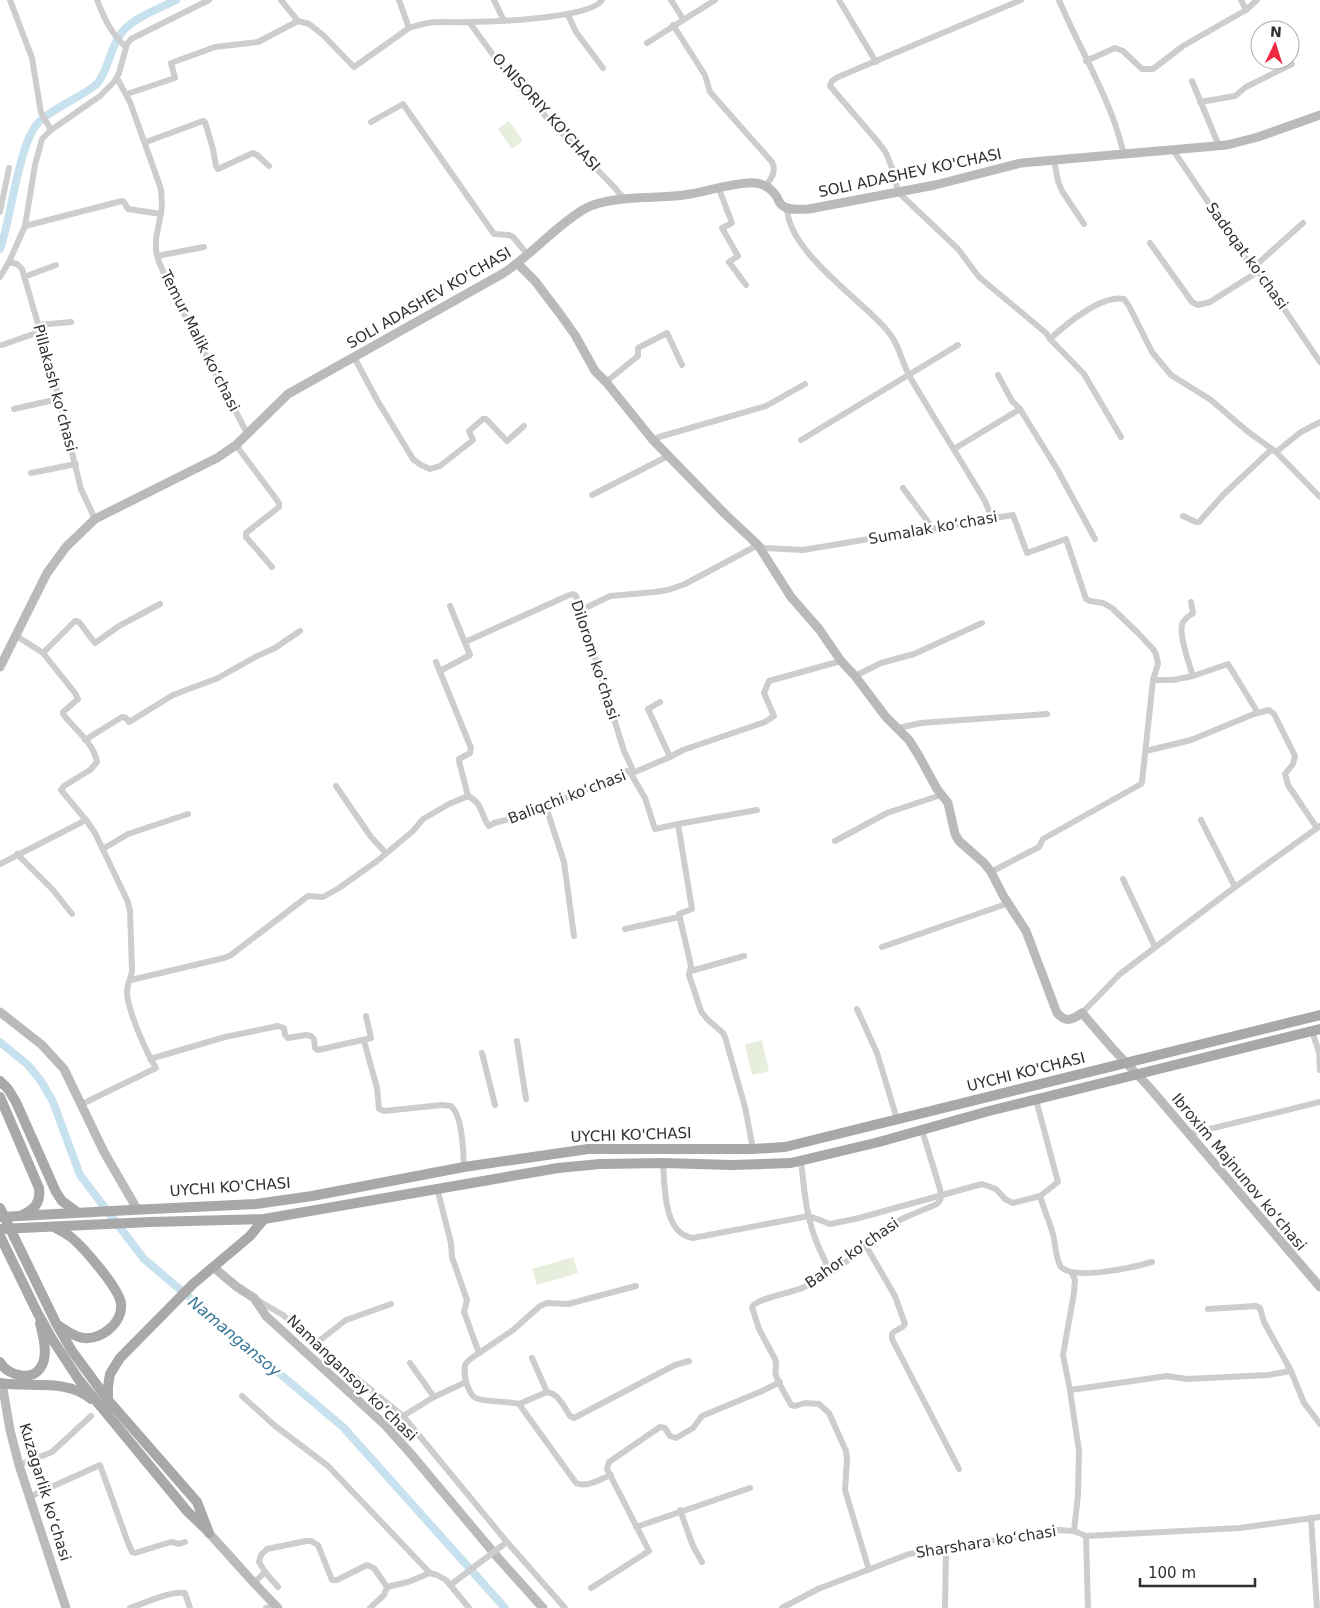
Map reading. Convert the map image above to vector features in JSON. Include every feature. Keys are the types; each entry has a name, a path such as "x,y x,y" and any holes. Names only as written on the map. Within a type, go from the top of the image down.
{"main road":[{"name":"UYCHI KO'CHASI","path":"0,1217 256,1204 312,1196 464,1167 588,1149 753,1149 785,1147 1320,1015"},
{"name":"UYCHI KO'CHASI","path":"0,1229 264,1219 558,1168 600,1164 761,1165 791,1163 989,1111 1316,1030"},
{"path":"0,1081 8,1089 16,1102 56,1192 62,1201 76,1212"},
{"path":"0,1097 40,1188 35,1208 22,1216"},
{"path":"212,1206 212,1220"},
{"path":"0,1208 57,1325 106,1405"},
{"path":"106,1405 108,1387 114,1366 193,1284 250,1236 264,1219"},
{"path":"54,1227 64,1232 82,1248 118,1294 121,1304 121,1312 114,1324 106,1333 91,1338 80,1338 57,1325"},
{"path":"0,1236 37,1312 79,1380 106,1405 197,1502 209,1532"},
{"path":"0,1362 3,1368 22,1376 33,1373 42,1365 44,1354 42,1330 37,1312"},
{"path":"1,1383 18,1386 44,1385 66,1387 83,1392 106,1405"}],"street":[{"path":"10,0 32,58 41,113 49,128"},
{"path":"97,0 113,34 124,46"},
{"path":"0,277 25,226 39,146 49,128 100,96 117,78 124,46 131,39 209,0"},
{"path":"281,0 298,20 309,24 323,35 354,67 409,28 426,23 504,21 568,15 599,5 602,0"},
{"path":"399,0 409,28"},
{"path":"494,0 504,21"},
{"path":"671,0 683,19"},
{"path":"647,43 715,0"},
{"path":"839,0 876,62"},
{"path":"1021,0 838,77 832,80 830,86 886,153 894,173 898,192 958,249 978,277 1046,333 1084,374 1121,437"},
{"path":"1059,0 1115,122 1124,155"},
{"path":"1241,0 1246,10"},
{"path":"1086,61 1115,48 1123,51 1142,70 1153,69 1183,46 1246,10 1257,0"},
{"path":"568,15 576,32 602,68"},
{"path":"126,94 175,78 171,64 192,54 215,47 258,42 298,20"},
{"name":"O.NISORIY KO'CHASI","path":"469,22 502,67 528,98 615,188 624,200"},
{"path":"673,25 705,75 710,92 772,162 775,168 766,186 773,190 782,205 787,208 789,223 805,249 879,321 894,339 908,374 985,501 992,518"},
{"path":"1200,102 1235,96 1246,87 1280,70"},
{"name":"Temur Malik koʻchasi","path":"117,78 126,94 146,142 161,189 163,198 156,239 157,256 170,287 247,433"},
{"path":"1192,81 1219,146"},
{"path":"371,122 403,104 494,234 509,235 528,255"},
{"name":"SOLI ADASHEV KO'CHASI","path":"787,208 809,209 898,192 1021,163 1219,146 1258,137 1320,115"},
{"path":"146,142 203,121 206,125 218,169 253,153 269,166"},
{"name":"Sadoqat koʻchasi","path":"1173,150 1250,264 1257,268 1320,362"},
{"path":"1054,160 1062,191 1084,224"},
{"path":"0,212 9,168"},
{"name":"SOLI ADASHEV KO'CHASI","path":"0,667 47,573 66,547 95,519 217,458 236,445 288,394 518,264 586,209 610,201 683,196 746,183 766,186"},
{"path":"719,189 732,223 722,228 738,256 729,262 746,286"},
{"path":"25,226 122,201 128,209 161,214"},
{"path":"1150,243 1192,302 1198,305 1210,302 1257,268 1302,223"},
{"path":"157,256 204,247"},
{"path":"9,262 17,264 22,269 24,276 56,265"},
{"path":"518,264 527,271 560,314 575,335 595,371 652,439 758,545 791,597 876,704 909,740 941,795 948,802 955,834 959,841 984,863 991,872 1026,931 1057,1012 1066,1020 1072,1020 1082,1013 1120,974 1235,887 1319,827 1288,785 1285,774 1293,764 1295,756 1288,740 1269,710 1191,740 1146,751"},
{"name":"Pillakash koʻchasi","path":"24,276 76,464 81,489 95,519"},
{"path":"1050,339 1095,306 1116,298 1124,300 1129,306 1152,352 1170,375 1211,400 1247,431 1274,450 1320,497"},
{"path":"2,345 38,328 71,322"},
{"path":"606,382 638,356 638,348 667,333 682,365"},
{"path":"801,440 908,374 958,346"},
{"path":"354,357 377,400 413,459 427,468 435,469 440,466 473,440 469,431 483,419 486,419 507,441 524,426"},
{"path":"998,375 1012,401 1020,409 1057,469 1095,539"},
{"path":"652,439 766,406 805,384"},
{"path":"14,409 58,399"},
{"path":"954,449 1020,409"},
{"path":"1183,516 1199,522 1223,495 1274,450 1320,422"},
{"path":"236,445 279,503 279,507 246,534 246,537 272,567"},
{"path":"592,495 668,456"},
{"path":"31,473 76,464"},
{"path":"903,488 934,530"},
{"name":"Sumalak koʻchasi","path":"758,545 764,548 803,550 934,530 992,518 1014,516 1027,553 1066,539 1086,599 1108,605 1154,649 1158,664 1153,680 1141,784 1043,839 1039,847 991,872"},
{"path":"581,610 610,596 655,592 685,584 758,545"},
{"name":"Dilorom koʻchasi","path":"465,642 572,595 576,596 624,751 632,768 631,774 635,784 645,798 656,828 678,824"},
{"path":"1191,602 1193,613 1184,620 1182,626 1193,676"},
{"path":"43,653 75,621 79,622 95,643 119,626 160,604"},
{"path":"440,671 470,655 450,606"},
{"path":"855,676 881,663 914,654 982,623"},
{"path":"85,740 122,718 126,718 129,722 173,695 218,678 275,648 300,631"},
{"path":"15,635 43,653 77,696 76,701 63,714 85,740 96,757 97,762 94,768 64,786 61,790 95,833 128,902 131,980"},
{"name":"Baliqchi koʻchasi","path":"468,796 479,803 489,826 494,823 532,814 627,771 635,772 683,750 765,722 773,717 774,714 764,693 769,682 841,661"},
{"path":"82,1104 156,1068 150,1059 127,996 127,985 131,980 231,955 303,899 308,896 323,897 328,895 386,853 413,831 423,820 449,804 468,796 459,759 470,753 471,748 436,662"},
{"path":"1153,680 1173,680 1193,676 1229,664 1258,713"},
{"path":"660,702 648,709 670,757"},
{"path":"898,728 930,723 1047,714"},
{"path":"336,786 371,837 386,853"},
{"path":"835,841 886,813 941,795"},
{"path":"546,807 564,862 574,936"},
{"path":"625,929 679,917 679,914 692,909 678,824 758,810"},
{"path":"103,849 128,834 188,814"},
{"path":"0,864 86,820"},
{"path":"1202,820 1235,887"},
{"path":"17,854 53,890 72,914"},
{"path":"1123,880 1155,947"},
{"path":"882,947 1009,903"},
{"path":"679,917 691,966 689,975 701,1011 707,1020 723,1033 725,1037 745,1107 753,1149"},
{"path":"691,971 744,956"},
{"path":"857,1010 877,1052 896,1120"},
{"path":"0,1012 52,1054 64,1069 134,1209"},
{"path":"1082,1013 1138,1075"},
{"path":"150,1059 225,1037 281,1026 284,1028 288,1038 311,1036 316,1049 364,1041 372,1037 366,1016"},
{"path":"1316,1030 1320,1070"},
{"path":"364,1041 377,1088 379,1110 451,1106 457,1113 459,1121 464,1167"},
{"path":"517,1041 526,1099"},
{"path":"482,1053 495,1105"},
{"name":"Ibroxim Majnunov koʻchasi","path":"1138,1075 1320,1287"},
{"path":"663,1163 665,1190 672,1223 675,1229 687,1237 693,1238 809,1216 830,1224 859,1218 982,1184 996,1189 1005,1199 1013,1202 1040,1196 1058,1182 1036,1100"},
{"path":"1189,1134 1320,1102"},
{"path":"922,1130 941,1196"},
{"path":"801,1160 804,1193 809,1216 816,1241 830,1272"},
{"path":"437,1188 450,1235 452,1257 467,1300 464,1312 479,1353"},
{"name":"Bahor koʻchasi","path":"780,1382 775,1372 777,1367 775,1359 759,1329 753,1305 819,1280 894,1224 940,1202 941,1196"},
{"path":"1040,1196 1053,1234 1059,1263 1063,1269 1072,1273 1099,1272 1152,1262"},
{"path":"866,1246 895,1296 905,1324 894,1331 892,1339 960,1469"},
{"name":"Namangansoy koʻchasi","path":"213,1267 254,1298 266,1316 385,1425 499,1560 543,1608"},
{"path":"1072,1273 1075,1280 1074,1294 1063,1355 1079,1450 1074,1531"},
{"path":"636,1286 568,1304 546,1303 540,1306 513,1330 465,1362 466,1382 472,1395 478,1400 507,1401 519,1404 547,1392 556,1395 570,1416 574,1418 674,1365 689,1360"},
{"path":"254,1298 284,1315 315,1344 403,1416 505,1544 565,1608"},
{"path":"315,1344 346,1320 391,1304"},
{"path":"1208,1309 1256,1306 1260,1308 1264,1322 1291,1370 1304,1402 1320,1424"},
{"path":"532,1358 547,1392"},
{"path":"410,1363 434,1397"},
{"path":"1070,1390 1167,1376 1188,1379 1268,1375 1291,1370"},
{"path":"403,1416 434,1397 466,1382"},
{"path":"591,1588 649,1551 606,1466 608,1462 660,1427 665,1428 670,1436 676,1438 693,1428 702,1416 780,1382 791,1405 819,1404 829,1413 846,1452 845,1492 869,1570"},
{"name":"Kuzagarlik koʻchasi","path":"1,1383 19,1465 66,1608"},
{"path":"242,1396 274,1425 328,1466 430,1573 441,1576 452,1584 469,1608"},
{"path":"519,1404 576,1483 582,1485 591,1483 611,1475"},
{"path":"19,1465 52,1452 91,1416"},
{"path":"30,1497 100,1465 132,1552 135,1553 171,1542 179,1544 185,1542"},
{"path":"636,1527 680,1510 750,1488"},
{"path":"680,1510 693,1546 702,1562"},
{"name":"Sharshara koʻchasi","path":"782,1608 818,1589 909,1554 1050,1531 1074,1531 1086,1536 1240,1528 1320,1517"},
{"path":"1311,1518 1317,1608"},
{"path":"209,1532 277,1607"},
{"path":"1086,1536 1088,1608"},
{"path":"278,1587 261,1567 260,1559 267,1549 311,1541 318,1545 332,1580 337,1580 367,1565 374,1568 387,1587"},
{"path":"452,1584 505,1544"},
{"path":"945,1608 946,1548"},
{"path":"254,1583 265,1572"},
{"path":"387,1587 408,1582 430,1573"},
{"path":"370,1608 384,1595 387,1587"},
{"path":"130,1608 174,1593 186,1594 190,1608"},
{"path":"266,1608 277,1607"}],"green space":[{"path":"509,121 523,141 512,149 498,129"},
{"path":"762,1040 769,1071 752,1075 745,1044"},
{"path":"573,1257 578,1273 537,1285 532,1269"}],"waterway":[{"path":"0,249 26,146 39,122 45,116 97,84 118,38 127,27 140,18 176,0"},
{"name":"Namangansoy","path":"0,1042 28,1065 41,1081 53,1102 80,1175 144,1259 343,1427 505,1608"}]}
